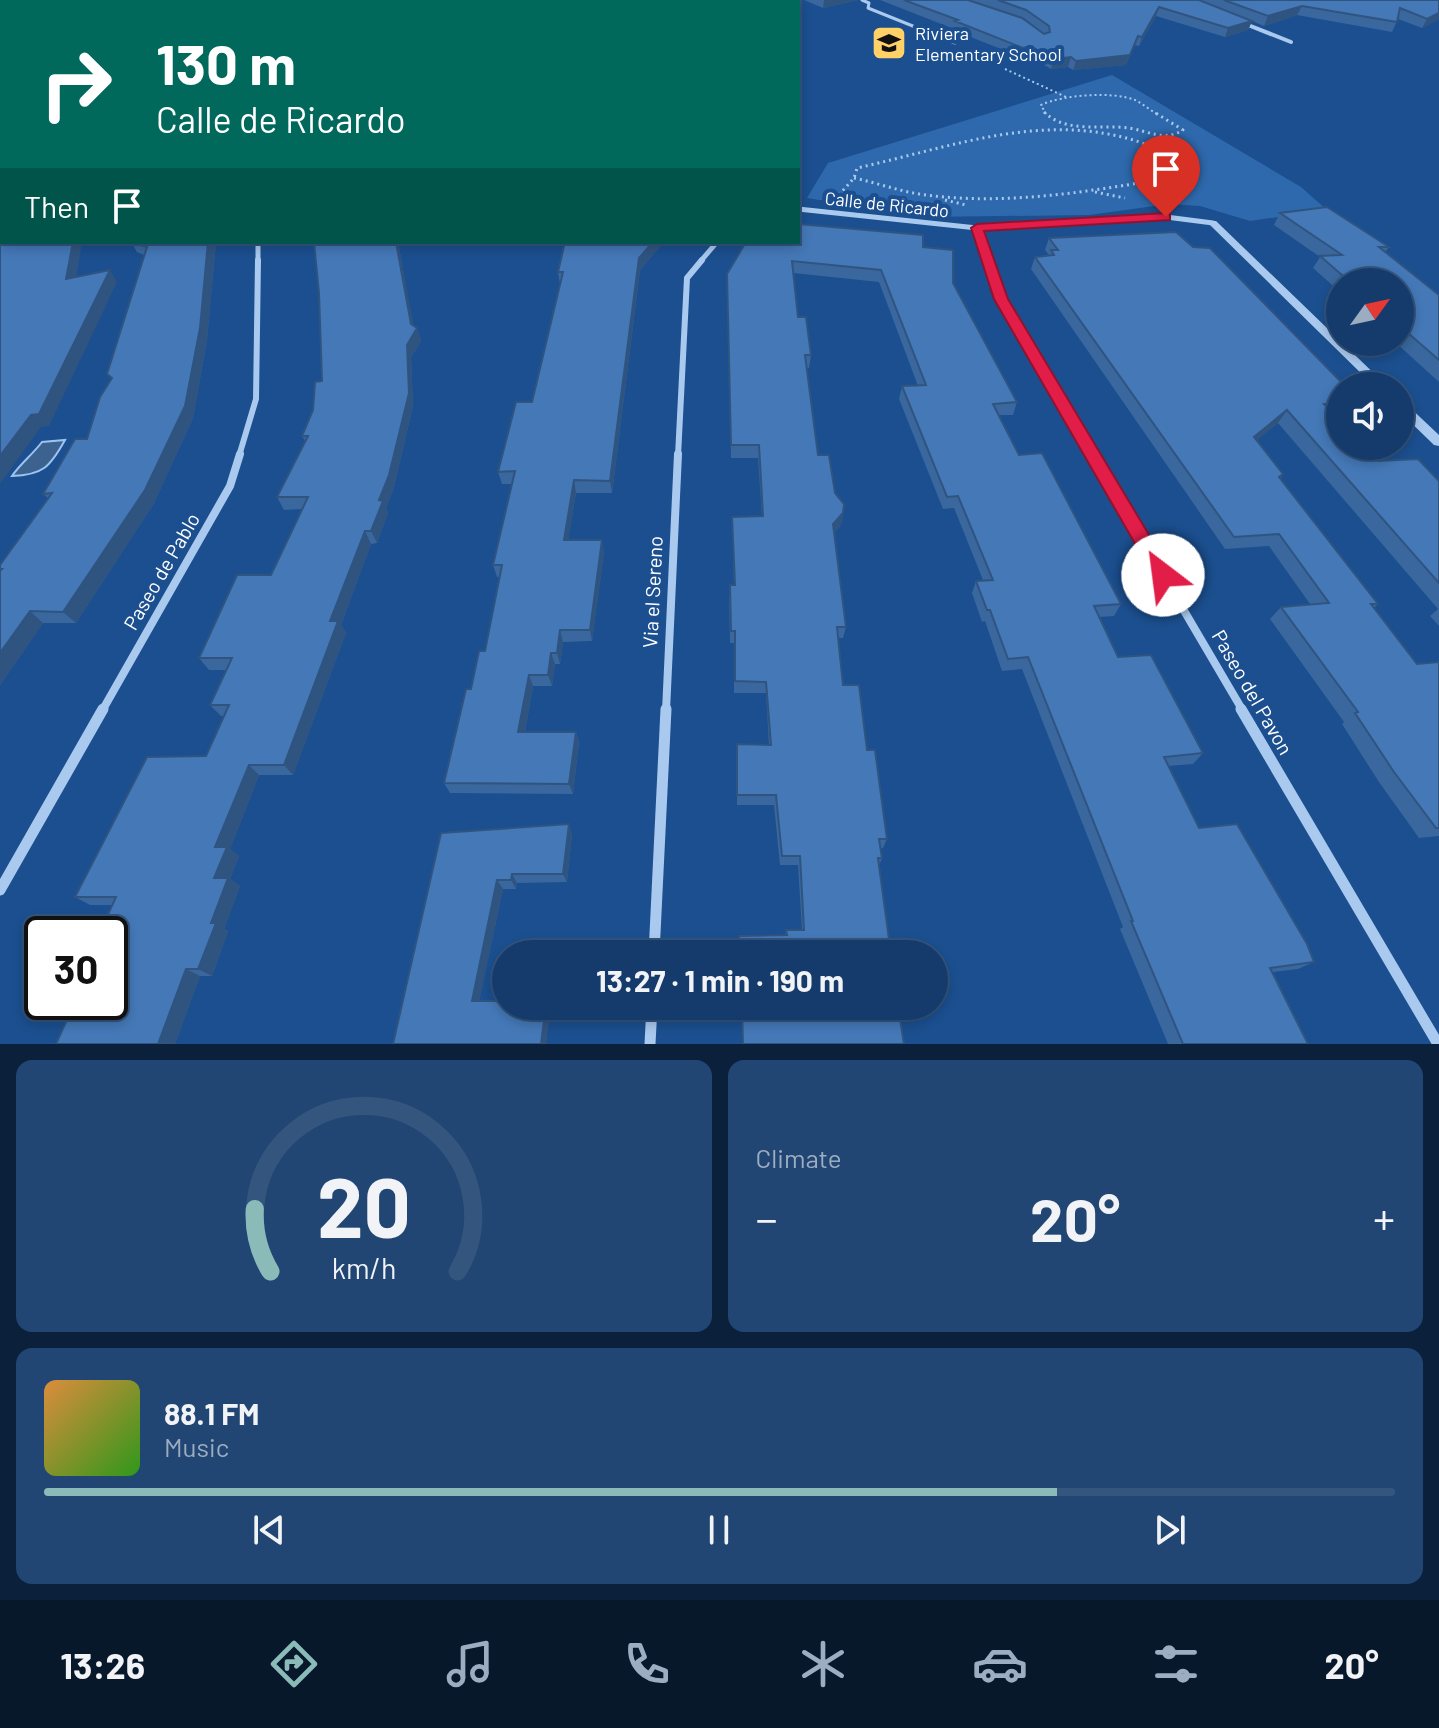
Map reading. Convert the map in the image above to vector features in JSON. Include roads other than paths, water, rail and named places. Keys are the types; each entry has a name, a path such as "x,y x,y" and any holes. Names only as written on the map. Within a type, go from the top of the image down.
{"street":[{"path":"1235,21 1291,42"},
{"name":"Calle de Ricardo","path":"800,209 977,228 1166,217 1213,223"},
{"path":"1213,223 1367,372"},
{"name":"Paseo del Pavon","path":"977,228 1001,299 1438,1044"},
{"name":"Paseo de Pablo","path":"0,890 230,486 256,399 258,244"},
{"name":"Via el Sereno","path":"655,940 687,278 715,244"},
{"path":"1414,418 1439,442"},
{"path":"650,1044 651,1020"}],"lane":[{"path":"862,0 869,3 868,8 955,43"}],"place":[{"name":"Riviera Elementary School","path":"889,43"}]}
